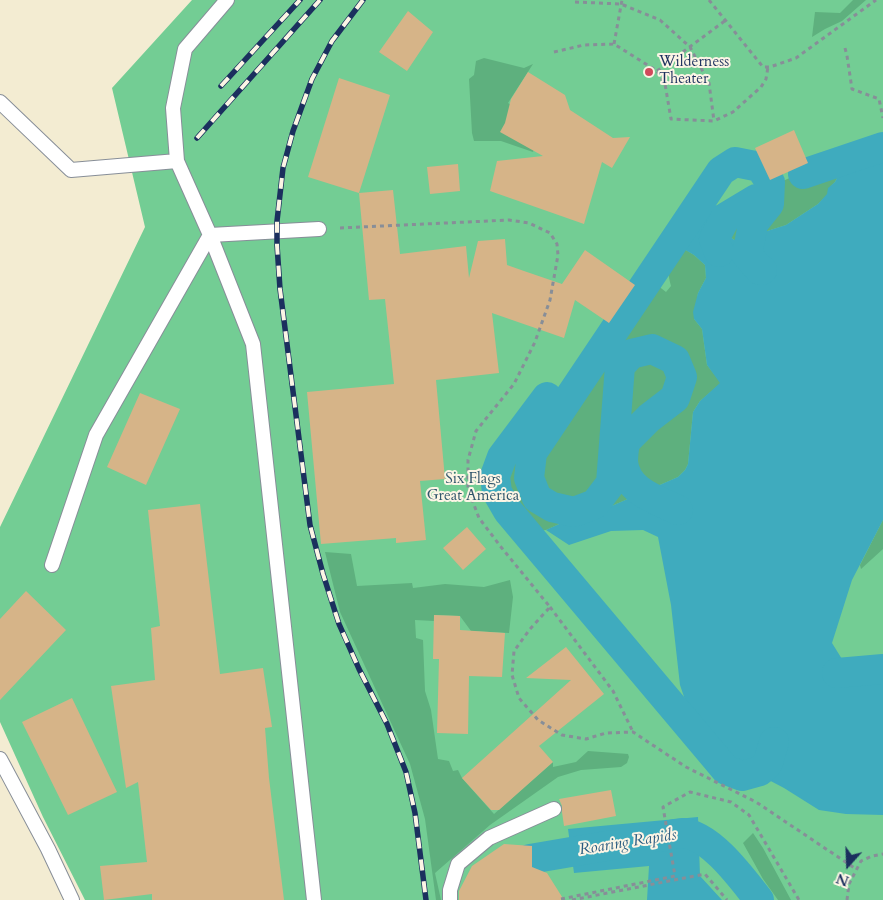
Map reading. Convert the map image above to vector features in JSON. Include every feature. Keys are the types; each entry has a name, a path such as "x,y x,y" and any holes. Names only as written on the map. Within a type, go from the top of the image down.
{"lane":[{"path":"227,0 185,49 173,108 177,161 210,235 253,344 314,900"},
{"path":"0,102 71,170 177,161"},
{"path":"210,235 319,228"},
{"path":"52,565 96,435 210,235"},
{"path":"0,759 72,900"},
{"path":"450,900 450,890 458,864 488,838 554,809"}],"path":[{"path":"709,0 763,67 770,67 796,58 876,0"},
{"path":"575,2 622,2 660,20 690,47 708,83 714,121"},
{"path":"614,44 622,2"},
{"path":"657,71 726,20"},
{"path":"554,52 584,45 614,44 657,71 665,84 672,118 714,121 733,112 757,91 766,79 768,67"},
{"path":"845,48 848,56 852,90 880,99 883,118"},
{"path":"319,228 509,220 529,223 550,233 557,244 558,255 550,300 535,342 514,384 476,431 468,460 468,489 479,518 500,547 550,607 613,691 633,732 686,767 756,802 856,869"},
{"path":"550,607 530,629 514,651 512,674 519,698 538,720 562,735 586,739 606,733 633,732"},
{"path":"560,899 675,876 664,807 690,792 731,802 749,815 799,900"},
{"path":"847,900 850,884 861,861 883,854"},
{"path":"572,900 705,874 727,900"}],"green space":[{"name":"Six Flags Great America","path":"192,0 883,0 883,900 85,900 43,817 0,722 0,527 145,227 112,88"},
{"path":"853,0 866,0 842,21 812,37 815,12 840,13"},
{"path":"484,58 524,68 533,64 508,103 514,107 538,137 533,152 501,141 474,141 469,79 474,75 476,61"},
{"path":"846,162 847,167 839,174 829,188 828,194 818,204 786,225 736,241 724,233 728,219 773,185 821,165 826,175"},
{"path":"684,249 705,265 706,278 698,293 694,319 702,329 707,365 721,383 700,401 693,412 688,464 685,470 678,477 614,505 568,520 546,530 538,531 519,513 504,492 502,474 510,455 563,384 603,337 651,264 660,270 653,282 666,292 671,286 670,265"},
{"path":"883,520 883,549 861,569 860,565"},
{"path":"325,552 351,554 357,586 412,583 413,588 445,584 484,587 510,580 513,597 509,633 471,631 460,616 434,615 434,621 415,620 416,638 423,640 425,691 431,710 438,759 449,761 453,771 458,770 462,778 494,814 553,762 553,767 576,762 588,751 628,754 627,763 621,767 581,770 558,777 490,825 435,873 441,900 436,900 425,819 410,764 340,612"},
{"path":"753,833 791,900 778,900 763,879 743,843"}],"water":[{"path":"883,160 883,520 852,580 832,643 850,672 883,681 883,815 846,814 819,810 784,788 700,744 680,685 671,605 658,537 643,530 611,531 569,545 546,530 568,520 614,505 678,477 688,464 693,412 700,401 720,383 707,365 702,329 694,319 693,312 698,293 706,278 705,265 694,255 663,237 684,211 730,203 724,233 736,241 786,225 818,204 827,194 828,188 847,167"},
{"path":"698,817 700,876 722,900 647,900 649,866 574,873 568,829"}],"building":[{"path":"408,11 433,32 407,71 379,52"},
{"path":"528,72 565,95 570,110 613,138 630,137 612,168 602,162 584,224 490,191 497,161 543,156 500,132 505,123 511,99"},
{"path":"339,78 390,95 359,193 308,177"},
{"path":"794,130 808,163 770,180 755,148"},
{"path":"458,164 460,191 430,194 427,167"},
{"path":"393,190 400,254 466,246 469,278 478,241 505,239 507,265 562,284 585,250 635,285 609,323 575,300 564,338 492,313 499,373 436,380 445,479 420,481 426,540 396,543 396,538 321,544 307,392 394,384 385,299 369,300 359,193"},
{"path":"140,393 180,409 146,485 107,467"},
{"path":"200,504 220,674 263,668 272,727 265,728 269,778 284,900 152,900 152,894 104,900 100,866 147,862 138,782 126,788 111,686 155,680 151,628 160,626 148,510"},
{"path":"467,527 486,549 463,570 443,548"},
{"path":"26,591 66,630 0,700 0,619"},
{"path":"434,615 460,616 460,630 505,633 502,677 469,676 468,734 437,733 439,659 433,659"},
{"path":"566,647 604,694 539,746 553,762 499,810 491,810 462,778 571,680 526,678"},
{"path":"72,698 117,792 68,815 22,722"},
{"path":"611,790 616,816 564,826 562,806 559,799"},
{"path":"504,844 532,846 532,867 547,873 564,900 459,900 459,891 472,866"}],"waterway":[{"path":"803,174 883,147"},
{"path":"678,510 651,498 636,487 625,472 623,462 625,442 649,418 675,398 682,377 675,360 652,349 631,354 620,366 611,483 595,504 574,512 552,507 537,498 529,478 532,453 721,171 735,162 760,167 770,182 769,204 753,224 747,255 762,270"},
{"path":"719,252 714,239 726,217 756,199"},
{"path":"547,397 502,457 495,476 497,492 508,511 726,770 742,776 760,771 768,763 774,742"},
{"path":"837,673 883,669"},
{"name":"Roaring Rapids","path":"660,837 683,833 694,836 704,842 726,860 759,900"},
{"name":"Roaring Rapids","path":"530,859 612,845"}],"railway":[{"path":"221,86 300,0"},
{"path":"197,138 320,0"},
{"path":"363,0 332,41 312,79 293,131 283,168 277,221 280,289 310,525 339,624 387,724 406,772 415,813 426,900"}],"place":[{"name":"Wilderness Theater","path":"649,72"}]}
